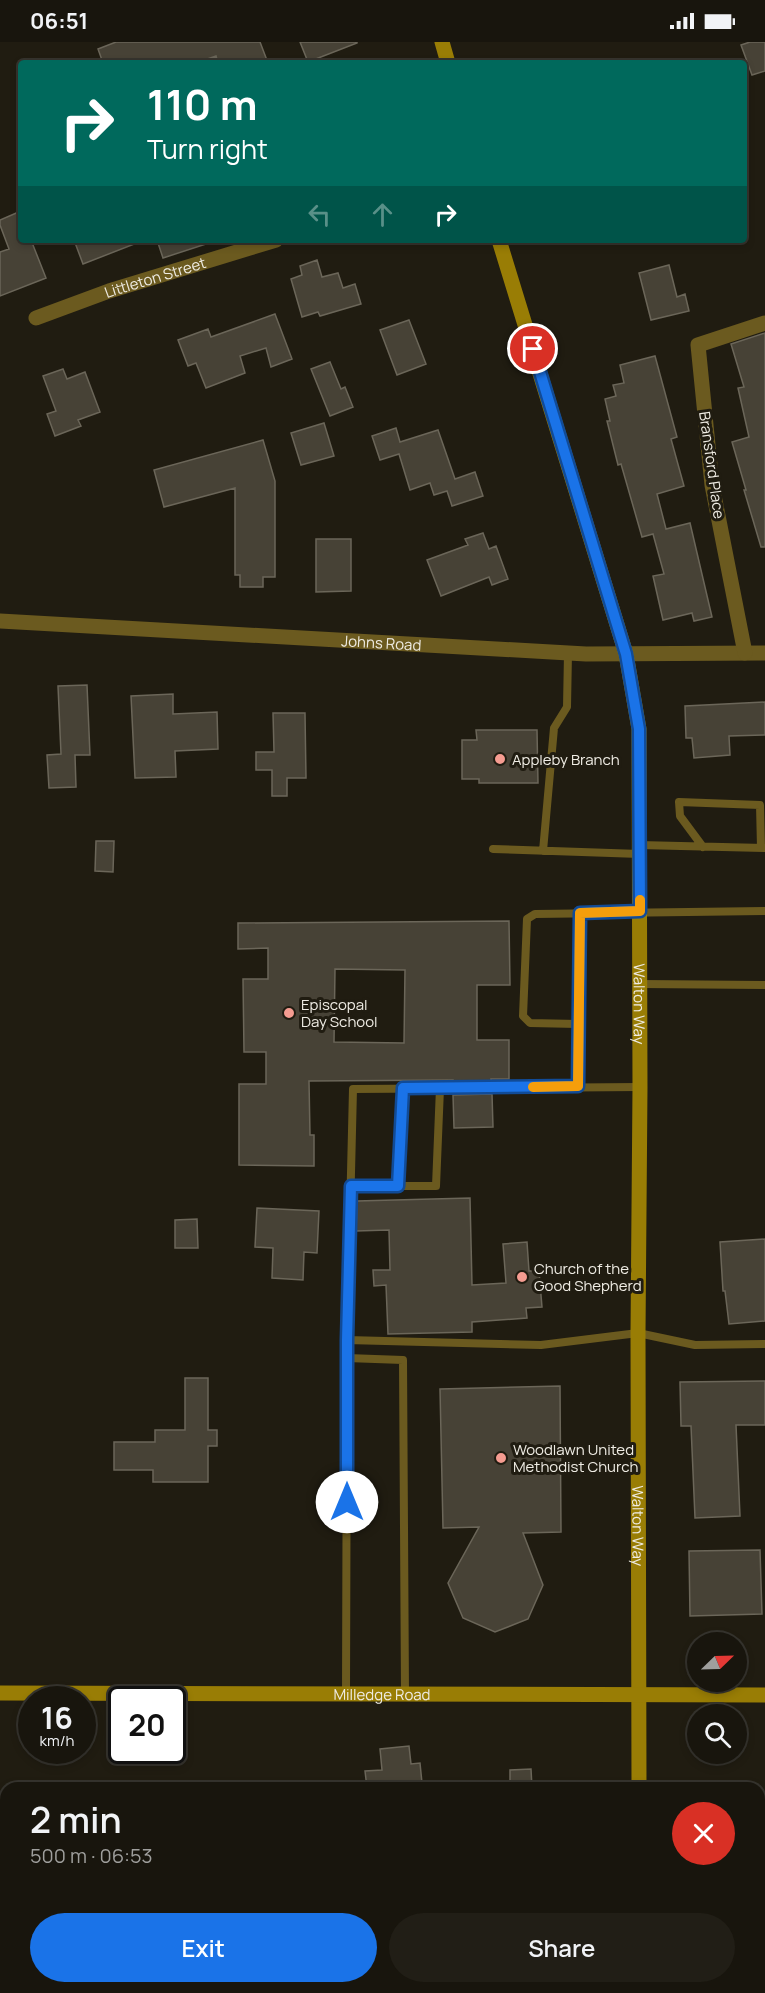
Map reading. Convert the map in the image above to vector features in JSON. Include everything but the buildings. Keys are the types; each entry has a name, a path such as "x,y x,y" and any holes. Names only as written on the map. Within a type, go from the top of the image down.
{"main road":[{"path":"442,42 447,60"},
{"name":"Walton Way","path":"500,243 626,654 639,729 639,1782"},
{"name":"Milledge Road","path":"0,1693 765,1695"}],"street":[{"name":"Littleton Street","path":"36,318 109,291 266,243"},
{"name":"Bransford Place","path":"745,653 712,485 698,345 765,323"},
{"name":"Johns Road","path":"0,621 568,653 765,653"}],"lane":[{"path":"543,851 554,728 567,707 568,653"},
{"path":"493,849 543,851 703,847 763,848 760,805 679,802 680,816 703,847"},
{"path":"578,1024 530,1023 523,1016 527,919 535,914 765,910"},
{"path":"578,1086 580,913"},
{"path":"640,984 765,985"},
{"path":"346,1693 347,1340 353,1089 640,1087"},
{"path":"398,1186 403,1088"},
{"path":"351,1186 436,1186 440,1088"},
{"path":"347,1340 541,1345 638,1333 695,1345 765,1344"},
{"path":"347,1358 403,1360 405,1694"}],"slow traffic":[{"path":"533,1087 578,1086 580,913 640,911 640,900"}],"place":[{"name":"Appleby Branch","path":"500,759"},
{"name":"Episcopal Day School","path":"289,1013"},
{"name":"Church of the Good Shepherd","path":"522,1277"},
{"name":"Woodlawn United Methodist Church","path":"501,1458"}],"route":[{"path":"347,1502 347,1340 351,1186 398,1186 403,1088 578,1086 580,913 640,911 639,729 626,654 533,349"}]}
